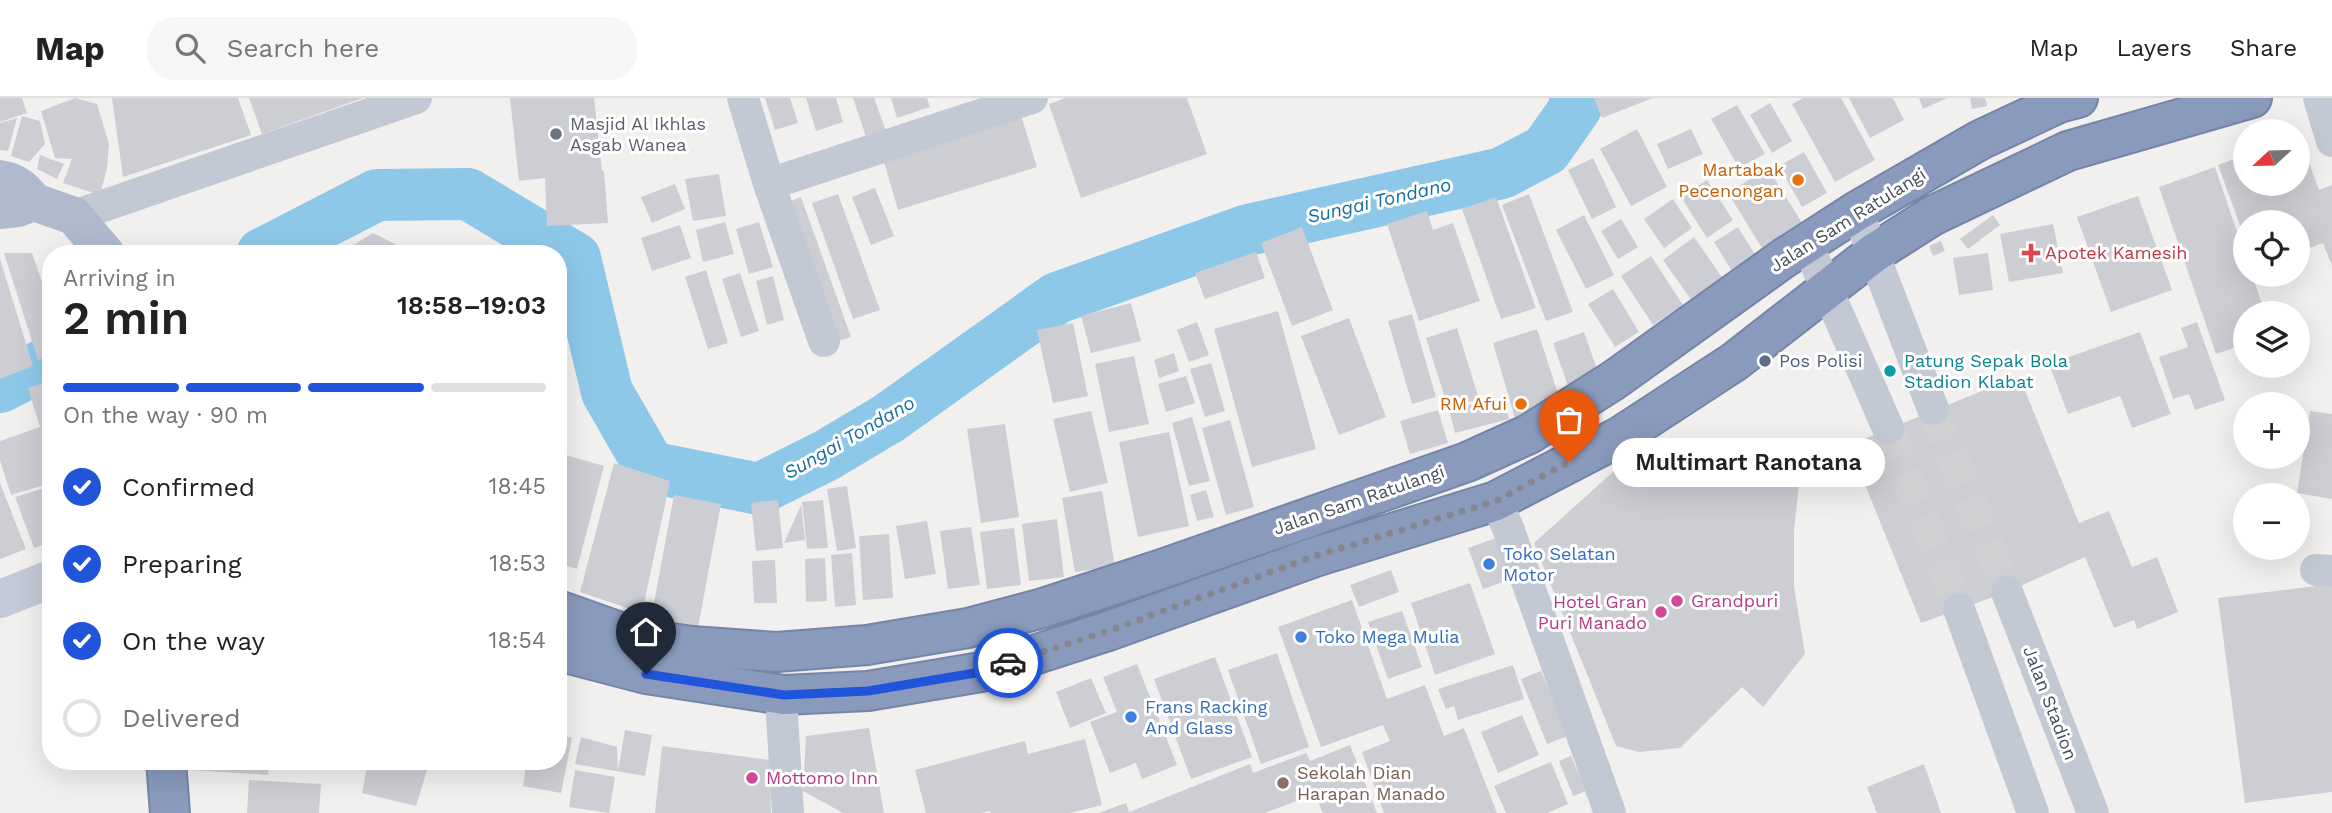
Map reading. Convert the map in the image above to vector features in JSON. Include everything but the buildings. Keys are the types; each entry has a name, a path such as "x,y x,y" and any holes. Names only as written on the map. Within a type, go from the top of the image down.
{"highway":[{"name":"Jalan Sam Ratulangi","path":"567,613 637,638 692,646 777,652 867,645 968,628 1043,608 1467,462 1529,434 1614,380 1784,258 1857,211 1980,140 2059,103 2078,98"},
{"path":"567,653 646,674 784,695 868,691 981,672 1108,631 1315,556 1496,501 1619,437 1734,362 1874,253 1932,216 2068,151 2252,98"},
{"path":"167,770 170,813"}],"main road":[{"path":"0,179 9,180 24,189 17,206 74,216 98,245"}],"street":[{"path":"74,216 416,98"},
{"path":"743,98 769,184 824,341"},
{"path":"769,184 1032,98"},
{"path":"2319,98 2332,141"},
{"path":"1857,211 1933,409"},
{"path":"1807,244 1888,428"},
{"path":"1496,501 1610,813"},
{"path":"0,600 42,583"},
{"name":"Jalan Stadion","path":"2007,592 2093,813"},
{"path":"1959,609 2033,813"},
{"path":"784,695 782,716 788,813"}],"waterway":[{"name":"Sungai Tondano","path":"567,253 575,258 607,392 650,467 759,489 827,455 889,418 1057,298 1248,230 1502,173 1546,150 1576,107 1575,98"},
{"name":"Sungai Tondano","path":"280,245 377,195 468,194 553,245"},
{"name":"Sungai Tondano","path":"0,387 42,366"}],"tunnel":[{"path":"1933,409 2007,592"},
{"path":"1888,428 1959,609"}],"way so far":[{"path":"1008,663 1108,631 1315,556 1496,501 1569,462"}],"place":[{"name":"Masjid Al Ikhlas Asgab Wanea","path":"556,134"},
{"name":"Martabak Pecenongan","path":"1798,180"},
{"name":"Apotek Kamesih","path":"2031,253"},
{"name":"Pos Polisi","path":"1765,361"},
{"name":"Patung Sepak Bola Stadion Klabat","path":"1890,371"},
{"name":"RM Afui","path":"1521,404"},
{"name":"Multimart Ranotana","path":"1569,462"},
{"name":"Toko Selatan Motor","path":"1489,564"},
{"name":"Grandpuri","path":"1677,601"},
{"name":"Hotel Gran Puri Manado","path":"1661,612"},
{"name":"Toko Mega Mulia","path":"1301,637"},
{"name":"Frans Racking And Glass","path":"1131,717"},
{"name":"Mottomo Inn","path":"752,778"},
{"name":"Sekolah Dian Harapan Manado","path":"1283,783"}],"route":[{"path":"646,674 784,695 868,691 981,672 1008,663"}]}
